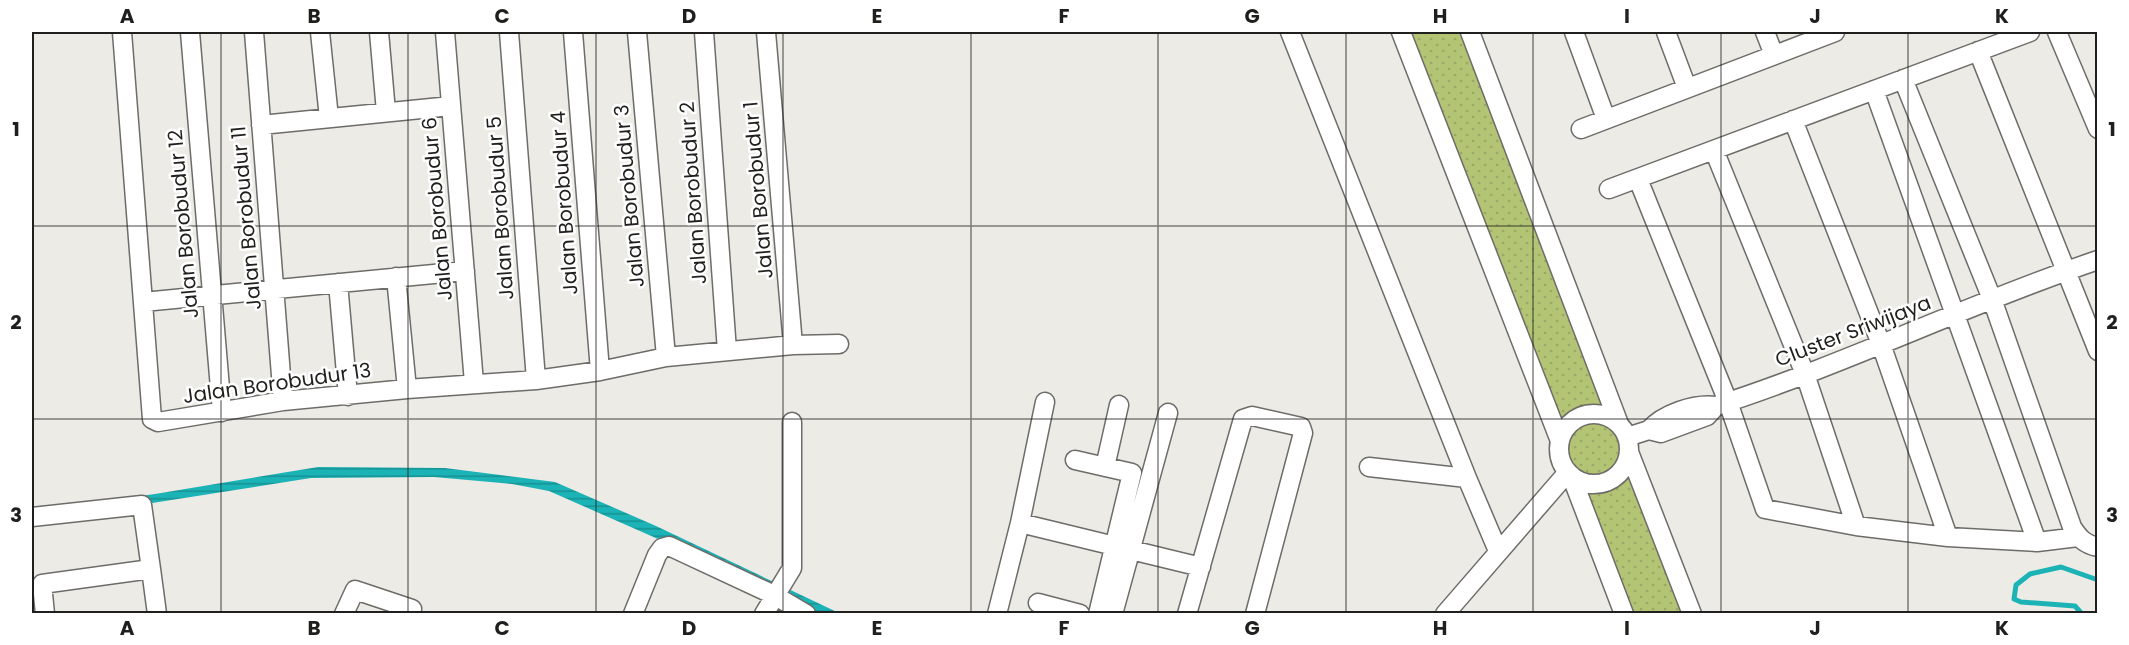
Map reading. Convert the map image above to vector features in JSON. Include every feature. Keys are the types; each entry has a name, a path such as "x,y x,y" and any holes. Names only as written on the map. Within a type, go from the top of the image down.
{"street":[{"name":"Jalan Borobudur 13","path":"122,32 152,418 158,422 283,401 474,383 536,380 600,371 666,357 794,345 839,344"},
{"name":"Jalan Borobudur 12","path":"190,32 222,412"},
{"name":"Jalan Borobudur 11","path":"254,32 283,401"},
{"path":"320,32 329,118"},
{"path":"379,32 386,112"},
{"name":"Jalan Borobudur 6","path":"445,32 474,383"},
{"name":"Jalan Borobudur 5","path":"509,32 536,380"},
{"name":"Jalan Borobudur 4","path":"573,32 600,371"},
{"name":"Jalan Borobudur 3","path":"637,32 666,357"},
{"name":"Jalan Borobudur 2","path":"704,32 727,351"},
{"name":"Jalan Borobudur 1","path":"766,32 794,345"},
{"path":"1290,32 1498,551"},
{"path":"1401,32 1560,441 1561,460 1569,474 1624,614"},
{"path":"1470,32 1692,614"},
{"path":"1574,32 1606,119"},
{"path":"1666,32 1687,88"},
{"path":"1765,32 1774,55"},
{"path":"1581,129 1774,55 1801,38 1835,32"},
{"path":"1609,189 2030,32"},
{"path":"2057,32 2097,129"},
{"path":"1978,51 2097,351"},
{"path":"1902,79 1992,299 2072,527 2078,537 2088,545 2097,547"},
{"path":"1874,90 2037,542"},
{"path":"261,125 451,106"},
{"path":"1793,120 1881,344 1948,537"},
{"path":"1714,150 1804,374 1856,526"},
{"path":"1638,179 1722,404 1765,509 1856,526 1948,537 2037,542 2078,537"},
{"name":"Cluster Sriwijaya","path":"1625,438 1649,430 1661,433 1692,422 1707,416 1722,404 1956,315 1992,299 2097,261"},
{"path":"143,302 465,271"},
{"path":"396,277 407,389"},
{"path":"338,283 348,396"},
{"path":"998,614 1045,402"},
{"path":"1105,466 1119,405"},
{"path":"1098,614 1168,413"},
{"path":"1560,441 1570,424 1588,415 1607,417 1625,438 1624,468 1611,480 1595,485 1578,480 1569,474"},
{"path":"1187,614 1243,418 1252,416 1301,427 1303,434 1255,614"},
{"path":"764,614 792,568 792,422"},
{"path":"1075,460 1132,473 1113,614"},
{"path":"1369,467 1467,478"},
{"path":"1445,614 1498,551 1569,474"},
{"path":"32,517 142,505 157,614"},
{"path":"1020,523 1201,567"},
{"path":"633,614 657,555 666,547 674,546 774,595 806,614"},
{"path":"45,614 42,584 151,569"},
{"path":"344,614 355,590 412,609"},
{"path":"1038,603 1073,613"}],"green space":[{"path":"1401,32 1470,32 1692,613 1624,613 1568,472 1561,460 1560,441"}],"water":[{"path":"318,467 445,468 555,482 656,526 839,613 806,613 674,546 549,491 512,484 434,477 311,478 133,506 65,506 155,494"}],"waterway":[{"path":"2082,614 2075,606 2021,602 2014,599 2016,585 2030,574 2061,567 2098,580"}]}
